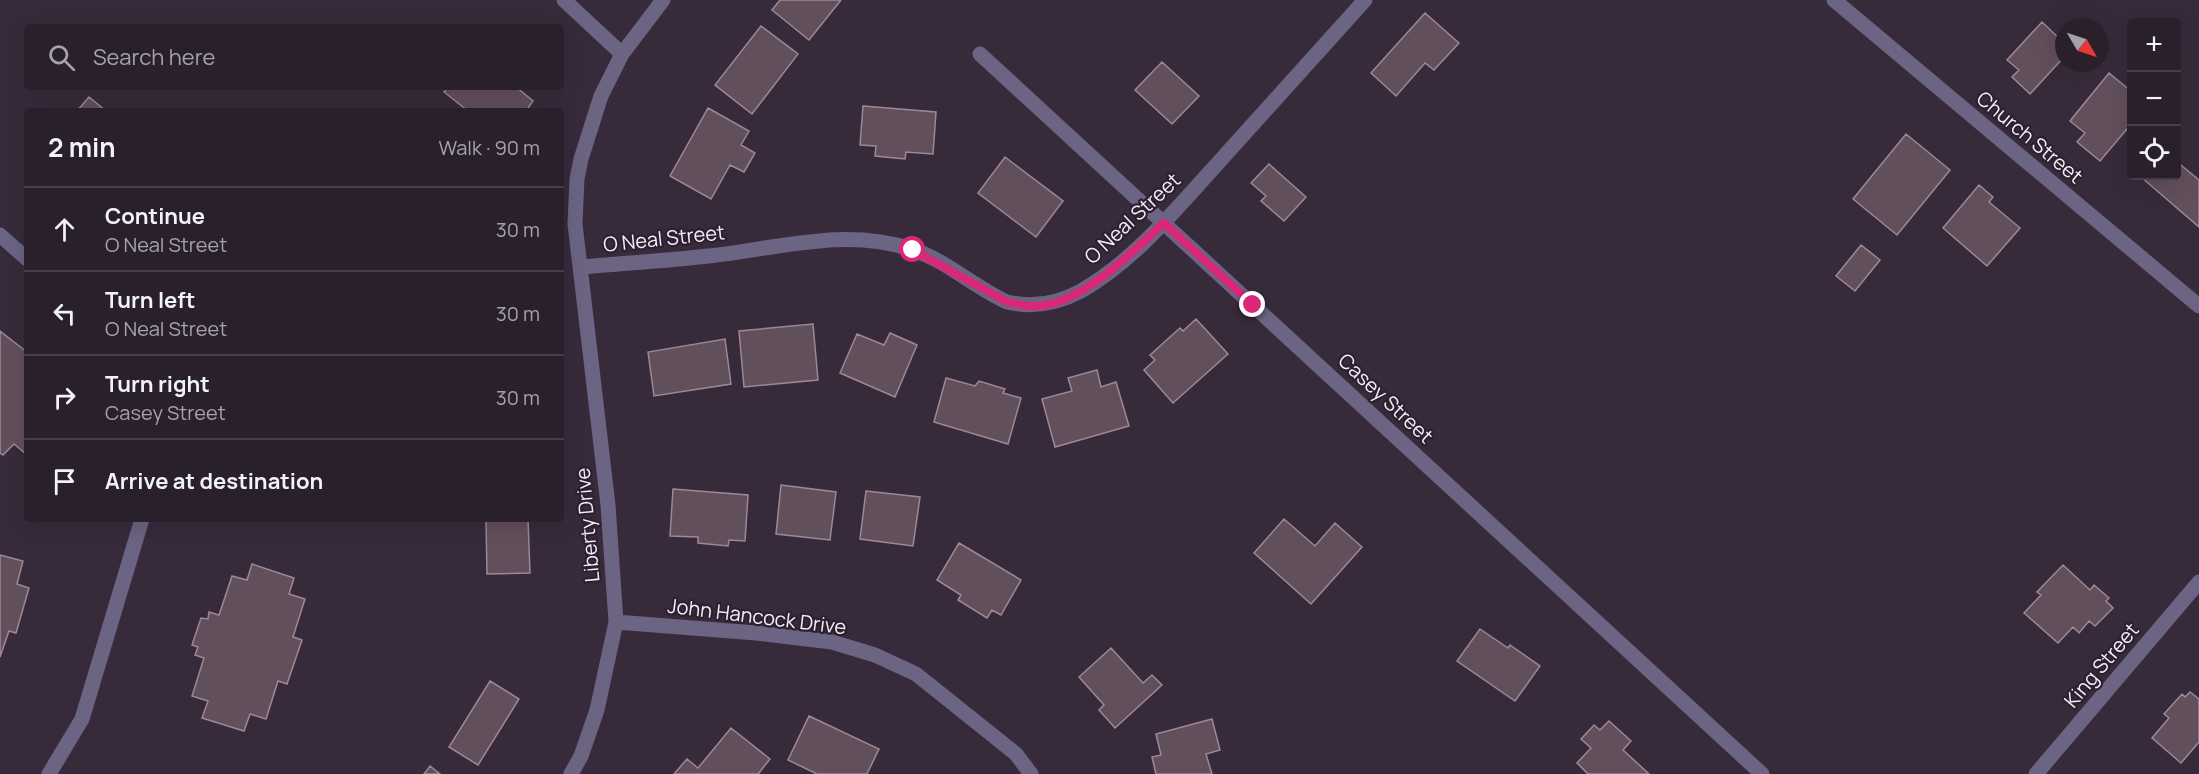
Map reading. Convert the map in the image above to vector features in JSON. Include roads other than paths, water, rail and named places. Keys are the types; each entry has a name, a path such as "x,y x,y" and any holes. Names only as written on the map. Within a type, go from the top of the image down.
{"street":[{"path":"564,0 622,54"},
{"name":"Liberty Drive","path":"571,774 581,756 597,710 616,622 608,505 575,224 577,179 584,146 601,96 622,54 663,0"},
{"name":"O Neal Street","path":"581,267 710,256 822,239 852,239 887,243 913,250 1007,302 1024,306 1041,306 1079,292 1098,280 1164,223 1365,0"},
{"name":"Church Street","path":"1834,0 2199,306"},
{"name":"Casey Street","path":"980,54 1762,774"},
{"path":"0,234 24,255"},
{"path":"49,774 81,719 141,522"},
{"name":"King Street","path":"2036,774 2199,582"},
{"name":"John Hancock Drive","path":"616,622 756,633 832,642 875,655 916,674 1016,754 1031,774"}]}
